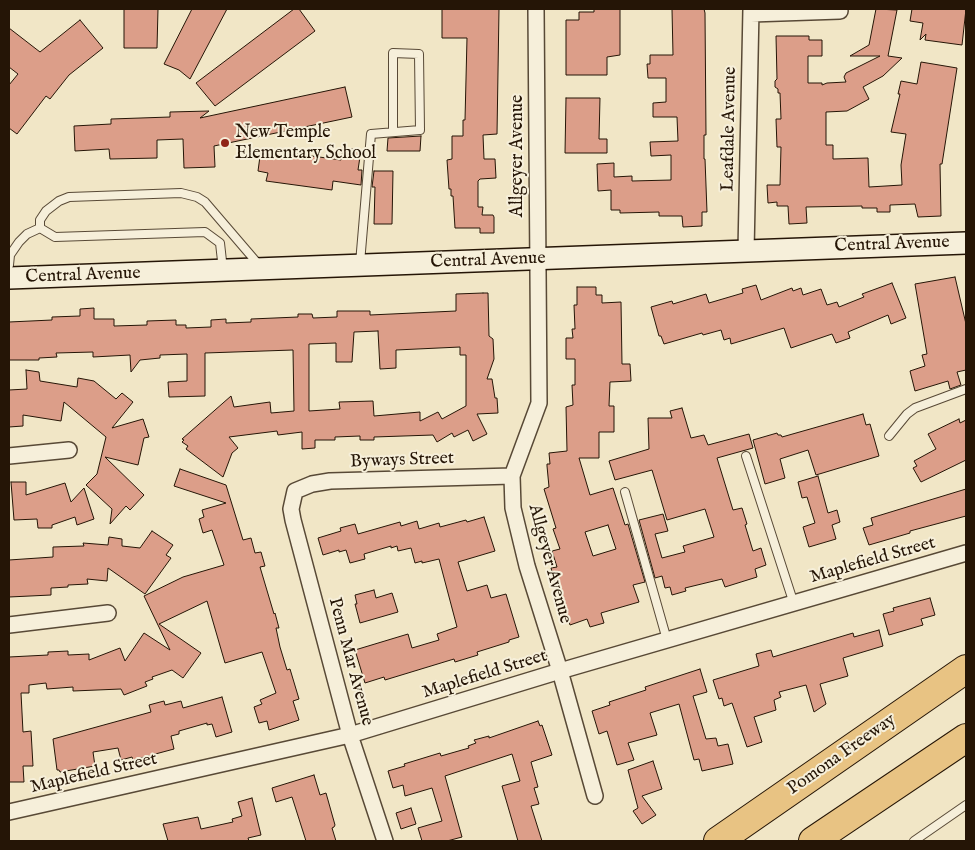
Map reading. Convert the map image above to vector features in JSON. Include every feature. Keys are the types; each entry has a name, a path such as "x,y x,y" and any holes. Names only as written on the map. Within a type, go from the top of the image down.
{"highway":[{"path":"914,704 966,662"},
{"name":"Pomona Freeway","path":"718,841 966,669"},
{"path":"813,841 965,739"}],"street":[{"name":"Allgeyer Avenue","path":"536,9 539,403 512,476 512,508 595,796"},
{"path":"751,11 840,10"},
{"name":"Leafdale Avenue","path":"746,251 751,11"},
{"name":"Central Avenue","path":"9,278 966,243"},
{"path":"9,456 68,450"},
{"name":"Byways Street","path":"295,491 312,484 330,481 512,476"},
{"name":"Penn Mar Avenue","path":"295,491 291,508 293,520 350,735 385,841"},
{"name":"Maplefield Street","path":"9,812 350,735 560,671 966,553"},
{"path":"9,625 108,613"}],"lane":[{"path":"360,265 371,134 420,130 419,54 393,52 393,132"},
{"path":"40,228 40,220 46,211 69,197 181,194 197,197 205,202 262,269"},
{"path":"9,265 10,255 19,242 27,234 40,228"},
{"path":"40,228 55,237 205,232 220,243 223,270"},
{"path":"889,436 907,414 915,408 966,389"},
{"path":"746,456 794,604"},
{"path":"625,492 667,640"},
{"path":"914,841 966,805"}],"building":[{"path":"124,9 158,9 157,48 124,48"},
{"path":"192,9 227,9 190,79 179,70 164,64"},
{"path":"294,9 299,9 315,31 215,106 196,83"},
{"path":"442,9 499,9 497,134 483,135 484,159 495,159 496,178 480,179 478,181 478,207 483,207 482,215 493,215 494,233 480,233 480,228 455,228 453,196 451,196 451,189 449,189 447,160 452,159 452,136 463,136 467,38 442,38"},
{"path":"594,9 620,9 620,55 607,57 607,75 566,75 566,20 579,20 579,12 594,12"},
{"path":"672,9 704,9 705,13 706,135 704,135 704,159 707,212 702,212 702,226 683,227 682,216 659,216 659,212 620,213 620,210 611,210 611,190 598,191 597,164 614,163 614,177 632,176 632,181 671,180 671,155 651,156 650,142 678,141 677,117 653,117 653,103 666,102 666,78 648,78 647,64 650,64 650,55 673,55"},
{"path":"876,9 897,10 888,56 902,58 883,76 863,87 869,99 847,111 826,112 826,145 833,145 833,159 868,158 869,187 902,185 901,165 906,134 891,132 900,94 898,94 901,81 917,84 921,62 957,68 942,164 940,164 941,216 918,217 915,204 890,205 890,212 877,212 877,208 862,208 862,206 806,207 807,223 789,224 788,206 777,206 777,202 768,203 767,185 780,185 781,147 777,147 776,119 781,119 780,93 778,93 778,89 775,87 777,79 776,36 809,36 809,40 822,40 822,56 808,56 808,83 822,83 822,85 846,82 844,77 846,73 880,56 850,56 869,45"},
{"path":"912,9 966,9 962,45 925,40 926,34 920,40 923,23 910,21"},
{"path":"80,20 103,48 69,75 50,99 46,96 17,134 9,128 9,85 18,74 9,67 9,28 40,52"},
{"path":"345,87 352,117 214,146 215,167 184,168 183,139 157,140 157,158 110,159 109,149 75,151 74,126 111,124 111,119 170,117 170,112 209,111 200,118"},
{"path":"566,98 600,98 599,139 607,139 607,153 565,153"},
{"path":"421,136 420,151 387,151 388,138"},
{"path":"343,148 361,150 358,170 362,170 361,185 333,181 332,190 266,181 268,173 258,171 261,149 341,160"},
{"path":"374,171 393,171 392,224 374,224 375,187 372,187"},
{"path":"955,277 966,324 966,370 957,372 961,385 950,389 948,381 915,391 910,371 925,366 922,355 927,354 915,284"},
{"path":"892,283 906,318 891,324 888,315 848,332 850,338 836,343 832,334 791,348 784,328 731,344 730,338 724,340 721,330 703,335 702,333 664,344 661,336 659,336 651,307 672,301 673,304 706,294 709,303 743,293 742,289 756,285 761,300 792,288 793,291 801,288 803,295 821,289 827,305 837,302 839,307 864,297 862,294"},
{"path":"577,287 596,287 596,295 602,295 602,303 621,302 622,364 630,364 631,381 610,382 609,406 614,406 614,432 599,432 599,458 579,458 590,495 613,488 625,525 628,524 645,582 633,585 639,602 601,613 604,623 590,627 587,619 570,625 557,581 555,582 551,568 557,567 552,551 560,549 553,529 556,528 544,489 549,487 547,464 550,464 549,453 567,451 566,407 573,405 572,385 575,385 575,359 566,359 566,338 573,338 572,329 575,329 574,305 577,305","holes":["608,525 616,549 593,556 585,532"]},
{"path":"488,293 489,336 493,339 494,359 487,379 492,379 495,398 497,398 498,413 477,414 487,434 473,441 468,430 454,437 452,433 437,442 433,435 374,437 374,440 360,440 360,436 335,437 335,440 315,440 315,448 302,449 302,432 278,435 277,431 229,437 238,448 232,453 223,477 186,449 188,446 182,442 184,440 182,439 231,396 234,407 270,402 271,413 294,411 293,350 205,353 205,396 169,397 168,382 187,381 187,354 160,355 160,358 140,360 131,372 130,355 93,357 93,352 56,353 57,357 39,358 39,360 9,360 9,322 52,320 52,317 80,316 80,309 94,308 94,319 114,319 114,326 147,325 147,321 176,320 176,325 186,325 186,328 211,327 211,320 226,319 226,323 251,322 251,319 298,317 298,314 312,314 313,318 337,317 337,311 370,311 370,315 456,311 456,294","holes":["378,331 380,369 396,368 396,350 460,347 460,355 466,355 466,406 442,419 438,412 420,421 420,412 374,416 373,401 339,402 340,409 309,411 309,344 336,343 336,362 352,362 354,332"]},
{"path":"26,370 39,372 40,381 77,387 78,378 94,381 116,399 122,393 133,402 112,428 143,419 149,437 144,438 138,465 105,457 144,495 130,510 126,506 110,524 112,509 86,485 97,474 106,437 64,402 61,421 23,415 23,426 9,427 9,390 27,389"},
{"path":"682,408 691,438 704,435 708,445 749,434 753,448 717,458 733,510 742,508 753,551 761,548 766,565 755,569 757,577 725,587 722,579 685,588 686,591 672,595 670,587 665,588 662,576 655,578 639,520 663,514 668,531 655,534 662,558 685,552 683,546 714,537 705,509 667,520 652,470 615,480 609,461 649,449 648,418 672,418 670,411"},
{"path":"863,414 866,425 870,424 879,456 816,475 808,450 780,459 785,478 765,484 753,440 777,433 782,437"},
{"path":"959,419 960,423 966,420 966,460 921,482 913,468 917,466 914,461 936,449 928,434"},
{"path":"180,469 226,485 243,540 251,538 255,553 261,552 265,566 260,567 279,628 276,628 280,647 287,670 290,669 299,699 293,701 299,720 269,730 267,721 259,723 254,707 262,704 260,700 276,693 262,652 225,663 207,601 159,624 201,653 183,678 172,670 152,677 153,679 145,682 147,686 124,695 121,689 73,691 73,687 47,689 46,683 29,685 29,693 21,693 23,732 31,731 33,766 23,766 24,782 9,782 9,657 48,655 48,652 68,651 68,655 89,654 89,660 120,648 125,661 144,633 170,650 144,596 183,577 224,565 212,530 203,533 199,519 204,517 202,510 226,503 174,486"},
{"path":"818,476 828,513 837,510 840,522 832,525 836,539 809,547 803,527 815,523 807,497 802,498 798,482"},
{"path":"11,482 26,482 26,495 65,483 71,502 84,488 94,519 77,525 75,517 52,525 52,528 38,528 37,519 14,520"},
{"path":"966,489 966,516 910,531 910,533 869,545 863,528 873,525 871,518"},
{"path":"484,517 495,551 458,562 467,591 487,585 491,598 506,594 519,637 477,652 478,655 455,662 454,659 385,680 384,677 365,683 355,650 408,634 412,648 439,640 437,634 457,627 439,559 415,563 411,548 398,551 397,546 391,548 391,546 364,554 365,559 350,563 346,550 323,555 318,538 341,531 340,528 355,524 358,534 400,522 401,526 417,521 419,529 439,523 440,527"},
{"path":"152,531 173,545 166,555 171,558 145,594 108,568 107,581 87,579 88,584 51,588 51,595 9,597 9,560 53,557 53,547 84,546 83,543 108,545 109,537 122,539 122,546 140,548"},
{"path":"374,590 376,598 392,593 398,612 360,623 355,604 357,604 355,595"},
{"path":"930,598 935,615 921,619 923,625 889,635 883,614 894,611 893,608"},
{"path":"879,630 883,646 843,658 848,676 820,684 826,704 814,712 806,685 779,692 781,697 774,700 776,710 754,717 762,742 747,747 732,703 724,706 722,698 719,699 713,680 759,666 756,654 771,650 773,657 853,633 854,637"},
{"path":"700,669 707,692 693,696 706,739 716,738 718,746 728,744 733,764 702,771 699,759 694,760 679,704 650,713 657,735 628,743 634,760 617,765 607,731 599,734 592,711 610,705 609,702 646,690 645,687"},
{"path":"222,697 232,732 216,737 212,724 207,725 207,723 179,731 179,734 171,736 174,749 133,760 132,757 121,760 118,748 93,752 95,766 60,772 57,770 53,739 151,712 149,705 164,701 165,705 181,701 183,708"},
{"path":"538,721 540,726 542,725 552,755 531,762 538,787 534,788 539,804 531,806 542,841 518,841 502,786 520,781 512,754 445,776 462,837 447,841 422,841 418,828 442,821 432,788 405,796 403,785 393,788 388,771 440,753 441,756 469,748 468,746 476,743 474,740 489,736 489,738"},
{"path":"653,761 662,789 642,796 656,815 642,824 633,811 638,808 628,770"},
{"path":"314,775 320,795 326,793 335,825 332,828 336,841 306,841 292,797 276,802 272,788"},
{"path":"252,798 261,835 248,838 249,841 168,841 163,824 198,817 201,829 233,822 232,819 242,816 238,802"},
{"path":"411,808 416,824 401,829 396,813"}],"place":[{"name":"New Temple Elementary School","path":"225,143"}]}
